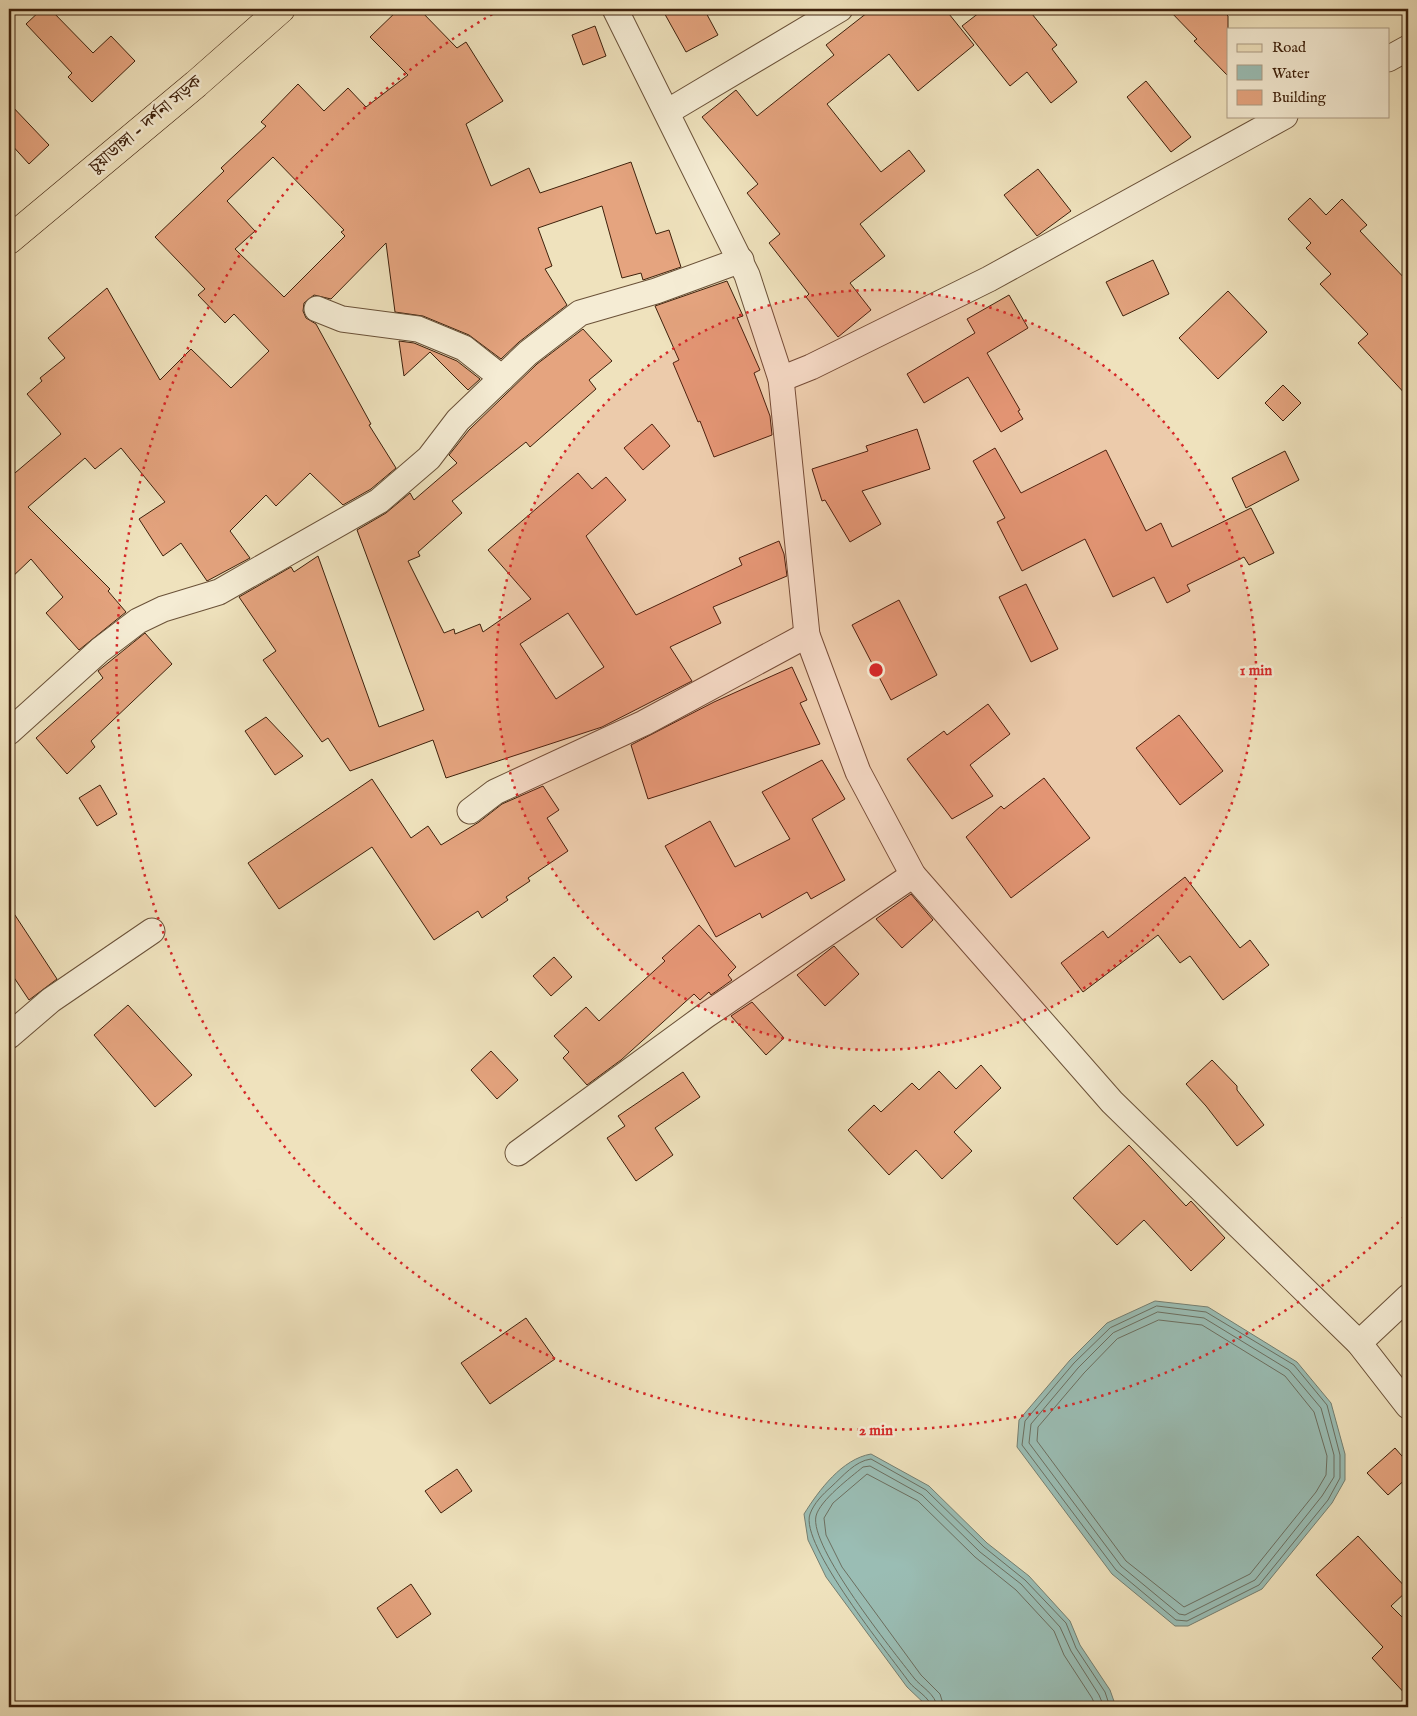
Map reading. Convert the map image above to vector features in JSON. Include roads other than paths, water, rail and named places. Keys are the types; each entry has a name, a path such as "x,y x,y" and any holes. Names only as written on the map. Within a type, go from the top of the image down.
{"main road":[{"name":"চুয়াডাঙ্গা - দর্শনা সড়ক","path":"9,240 196,84 281,9"}],"street":[{"path":"615,9 741,260 781,379 807,635 858,772 913,875 1112,1102 1359,1343 1408,1406"},
{"path":"668,112 840,9"},
{"path":"1390,58 1408,48"},
{"path":"781,379 811,367 989,279 1281,118"},
{"path":"9,732 100,650 138,621 163,609 219,592 379,501 429,458 458,420 528,353 580,313 656,291 741,260"},
{"path":"317,309 342,319 418,329 464,348 502,378"},
{"path":"470,811 495,792 644,723 807,635"},
{"path":"518,1153 705,1016 913,875"},
{"path":"9,1036 51,1000 152,931"},
{"path":"1359,1343 1408,1297"}],"water":[{"path":"1155,1301 1208,1307 1297,1362 1331,1403 1345,1454 1345,1480 1332,1503 1262,1589 1188,1626 1175,1626 1112,1574 1017,1447 1019,1420 1070,1360 1107,1323"},
{"path":"871,1454 929,1486 987,1543 1029,1576 1070,1621 1080,1645 1110,1690 1116,1707 928,1707 907,1687 826,1577 808,1540 804,1514 817,1495 832,1477 850,1462"}]}
